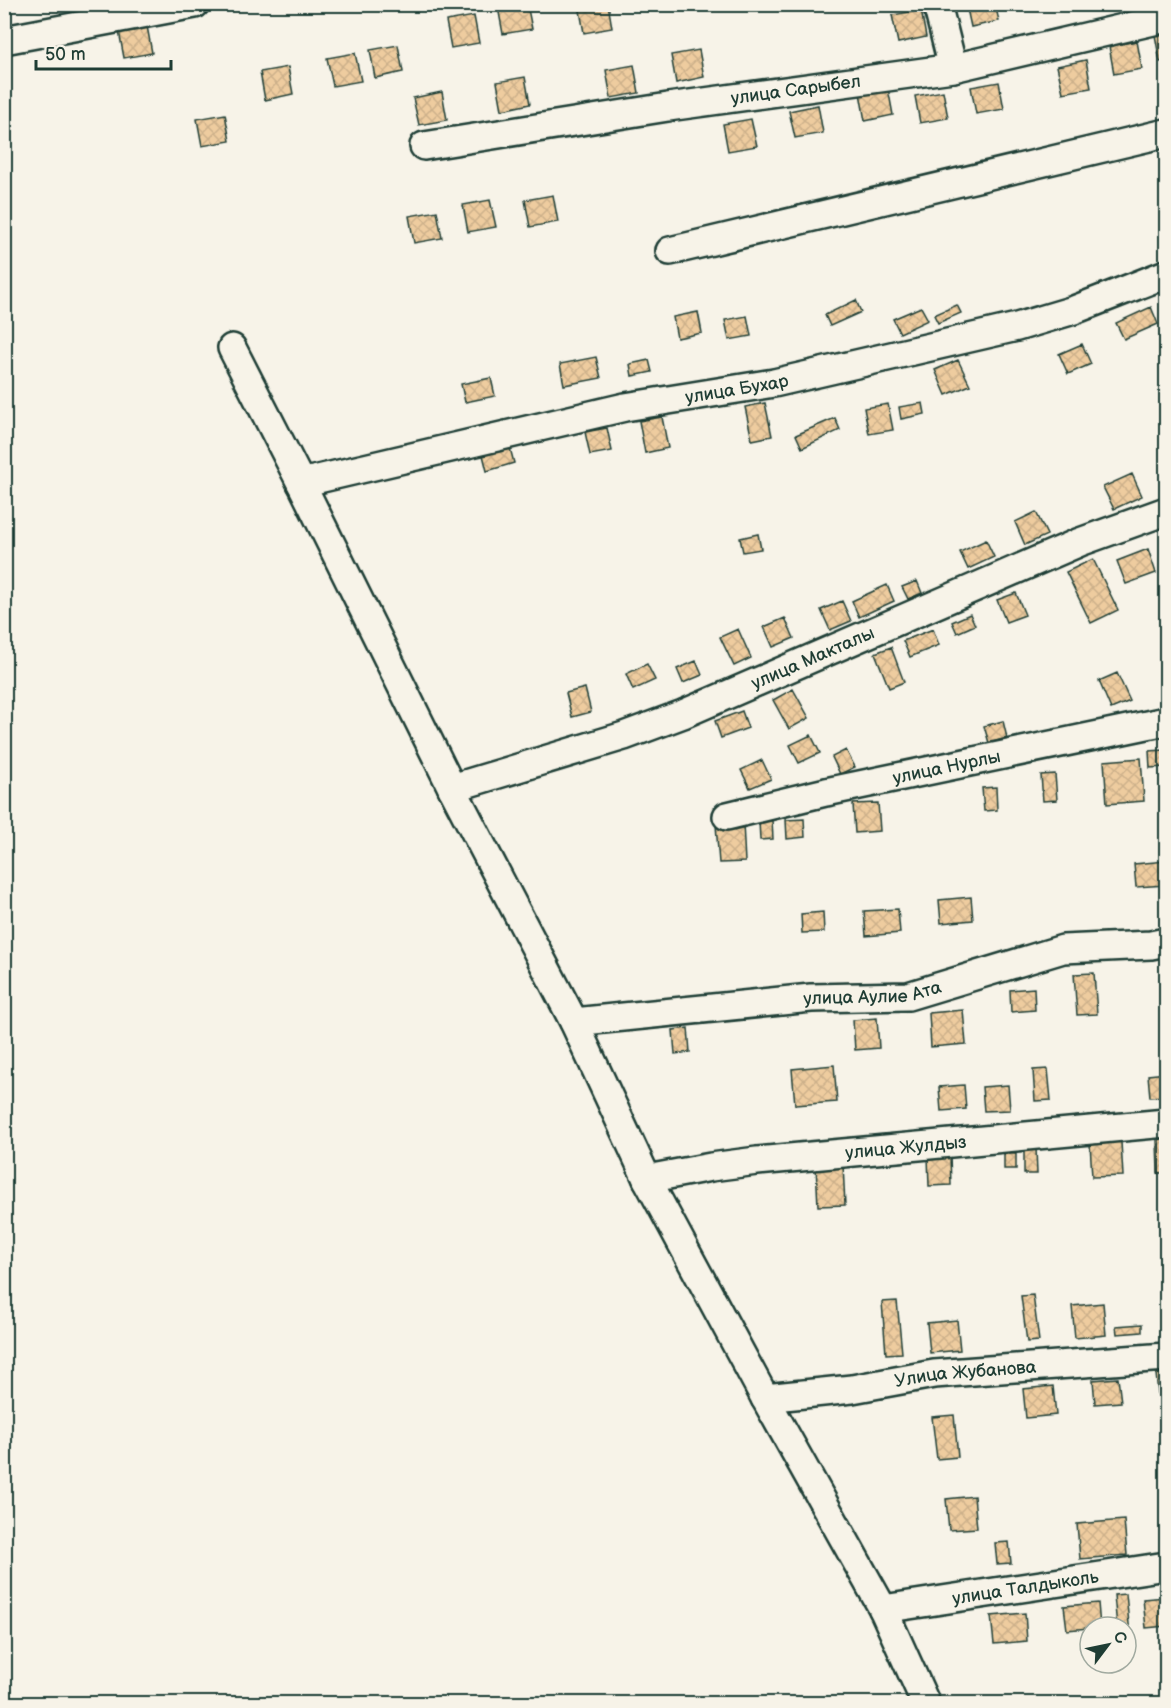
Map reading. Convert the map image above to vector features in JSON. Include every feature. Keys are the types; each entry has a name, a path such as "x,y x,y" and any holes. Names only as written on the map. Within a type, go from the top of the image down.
{"street":[{"path":"4,40 195,4"},
{"path":"937,4 953,68"},
{"name":"улица Сарыбел","path":"424,146 668,107 953,68 1167,18"},
{"path":"670,250 1167,133"},
{"name":"улица Бухар","path":"301,483 625,406 774,383 1017,327 1074,310 1167,274"},
{"path":"232,348 452,788 574,1022 647,1179 883,1610 926,1704"},
{"name":"улица Макталы","path":"452,788 624,736 683,714 1080,542 1167,511"},
{"name":"улица Нурлы","path":"727,816 826,792 1167,721"},
{"name":"улица Аулие Ата","path":"574,1022 811,998 908,996 1063,949 1151,945 1167,942"},
{"name":"улица Жулдыз","path":"647,1179 757,1161 1167,1123"},
{"name":"Улица Жубанова","path":"765,1398 852,1389 934,1374 1167,1357"},
{"name":"улица Талдыколь","path":"883,1610 1167,1566"}],"building":[{"path":"509,4 527,4 532,29 503,34 498,7"},
{"path":"608,4 612,28 584,33 579,5"},
{"path":"966,4 995,4 999,21 971,27"},
{"path":"921,10 926,37 898,43 892,15"},
{"path":"474,16 479,43 451,48 446,21"},
{"path":"147,26 152,53 124,58 119,31"},
{"path":"1166,32 1166,61 1160,62 1155,35"},
{"path":"1137,41 1142,69 1114,74 1109,46"},
{"path":"398,45 403,72 375,78 370,50"},
{"path":"699,50 704,77 676,83 671,55"},
{"path":"355,53 361,81 333,86 327,58"},
{"path":"1086,60 1091,88 1063,93 1057,66"},
{"path":"634,65 639,93 611,98 606,70"},
{"path":"288,67 293,94 265,100 260,72"},
{"path":"525,77 530,104 502,110 497,82"},
{"path":"999,82 1004,109 976,114 971,87"},
{"path":"888,88 893,115 865,121 860,93"},
{"path":"943,91 948,118 920,123 915,96"},
{"path":"442,92 447,120 419,125 413,98"},
{"path":"818,105 823,133 795,138 789,111"},
{"path":"225,114 230,141 202,146 197,119"},
{"path":"751,119 757,146 728,151 723,124"},
{"path":"553,195 558,222 530,227 525,200"},
{"path":"490,200 496,227 468,232 463,205"},
{"path":"437,211 442,238 414,243 409,216"},
{"path":"856,300 861,312 830,326 825,315"},
{"path":"957,305 961,313 938,323 934,315"},
{"path":"921,307 928,320 900,333 893,319"},
{"path":"1151,307 1158,324 1124,339 1116,323"},
{"path":"698,312 702,333 677,338 673,317"},
{"path":"747,316 751,336 729,340 725,320"},
{"path":"1082,344 1091,364 1068,374 1059,354"},
{"path":"596,357 601,378 564,385 560,364"},
{"path":"649,360 652,372 632,376 630,364"},
{"path":"958,360 970,385 946,395 935,370"},
{"path":"491,378 495,396 465,402 461,384"},
{"path":"765,403 772,436 752,440 745,407"},
{"path":"923,403 925,414 901,419 899,407"},
{"path":"888,404 893,430 869,434 864,408"},
{"path":"662,417 668,448 645,453 639,421"},
{"path":"835,418 840,430 802,448 796,435"},
{"path":"607,428 612,451 590,455 585,432"},
{"path":"510,448 514,463 487,471 483,455"},
{"path":"1132,474 1142,496 1114,509 1103,487"},
{"path":"1036,512 1047,535 1025,545 1015,522"},
{"path":"758,534 761,549 743,552 740,538"},
{"path":"986,540 994,557 968,569 960,552"},
{"path":"1148,549 1156,573 1126,584 1117,561"},
{"path":"1093,559 1118,610 1091,623 1066,572"},
{"path":"917,581 922,593 908,599 902,587"},
{"path":"887,585 894,601 859,617 852,601"},
{"path":"1016,593 1025,615 1006,622 997,600"},
{"path":"842,601 851,621 830,630 821,610"},
{"path":"970,614 975,625 957,633 952,622"},
{"path":"785,618 794,638 773,647 764,627"},
{"path":"738,629 751,658 734,666 720,637"},
{"path":"933,629 939,645 910,657 903,641"},
{"path":"891,647 904,682 889,688 875,653"},
{"path":"696,661 702,675 683,683 677,669"},
{"path":"647,664 655,680 633,690 626,674"},
{"path":"1117,673 1130,701 1111,709 1099,681"},
{"path":"585,688 591,712 572,717 566,693"},
{"path":"793,689 809,718 789,729 773,700"},
{"path":"742,711 748,728 721,738 715,721"},
{"path":"1003,721 1007,738 989,743 984,726"},
{"path":"811,735 820,753 799,763 790,745"},
{"path":"846,750 855,767 840,774 832,757"},
{"path":"1164,750 1165,767 1150,768 1149,751"},
{"path":"1141,758 1144,801 1107,804 1104,761"},
{"path":"762,760 771,779 750,788 741,770"},
{"path":"1055,774 1057,800 1043,801 1041,775"},
{"path":"996,787 997,810 984,811 982,788"},
{"path":"878,803 880,831 855,833 853,804"},
{"path":"804,819 805,837 787,839 786,820"},
{"path":"772,820 773,839 760,840 759,821"},
{"path":"743,823 745,862 719,863 716,825"},
{"path":"1166,861 1166,885 1136,887 1134,864"},
{"path":"971,897 973,920 941,923 939,900"},
{"path":"898,909 900,933 866,936 864,911"},
{"path":"823,912 824,932 802,933 801,914"},
{"path":"1094,973 1097,1014 1077,1015 1074,974"},
{"path":"1034,988 1035,1010 1011,1012 1010,990"},
{"path":"963,1010 966,1044 931,1047 929,1013"},
{"path":"877,1018 879,1048 855,1050 853,1020"},
{"path":"688,1028 690,1052 675,1054 673,1030"},
{"path":"834,1065 837,1102 795,1105 792,1069"},
{"path":"1048,1069 1051,1100 1035,1101 1033,1070"},
{"path":"1166,1073 1166,1096 1150,1097 1148,1075"},
{"path":"964,1085 966,1109 941,1111 939,1087"},
{"path":"1008,1085 1010,1110 984,1111 982,1087"},
{"path":"1157,1139 1166,1139 1166,1173 1158,1173"},
{"path":"1121,1142 1123,1176 1092,1177 1090,1143"},
{"path":"1036,1148 1037,1174 1024,1174 1024,1149"},
{"path":"1004,1154 1016,1154 1016,1169 1004,1169"},
{"path":"950,1155 951,1185 929,1186 928,1156"},
{"path":"843,1165 845,1205 818,1206 816,1166"},
{"path":"1033,1295 1039,1341 1027,1342 1021,1296"},
{"path":"897,1301 902,1353 886,1354 882,1302"},
{"path":"1103,1303 1106,1335 1075,1338 1072,1306"},
{"path":"957,1320 960,1350 930,1353 927,1323"},
{"path":"1142,1324 1142,1332 1117,1334 1116,1326"},
{"path":"1166,1373 1166,1413 1160,1413 1156,1374"},
{"path":"1118,1378 1121,1402 1095,1404 1093,1380"},
{"path":"1053,1386 1056,1415 1026,1418 1023,1389"},
{"path":"954,1415 958,1457 937,1459 932,1417"},
{"path":"974,1496 977,1528 949,1530 946,1499"},
{"path":"1124,1520 1127,1555 1080,1559 1077,1524"},
{"path":"1009,1542 1011,1563 997,1564 995,1543"},
{"path":"1126,1594 1128,1615 1116,1615 1114,1595"},
{"path":"1166,1597 1166,1626 1146,1628 1143,1599"},
{"path":"1098,1603 1099,1615 1078,1615 1078,1629 1067,1630 1064,1606"},
{"path":"1025,1613 1027,1641 994,1644 991,1616"}]}
